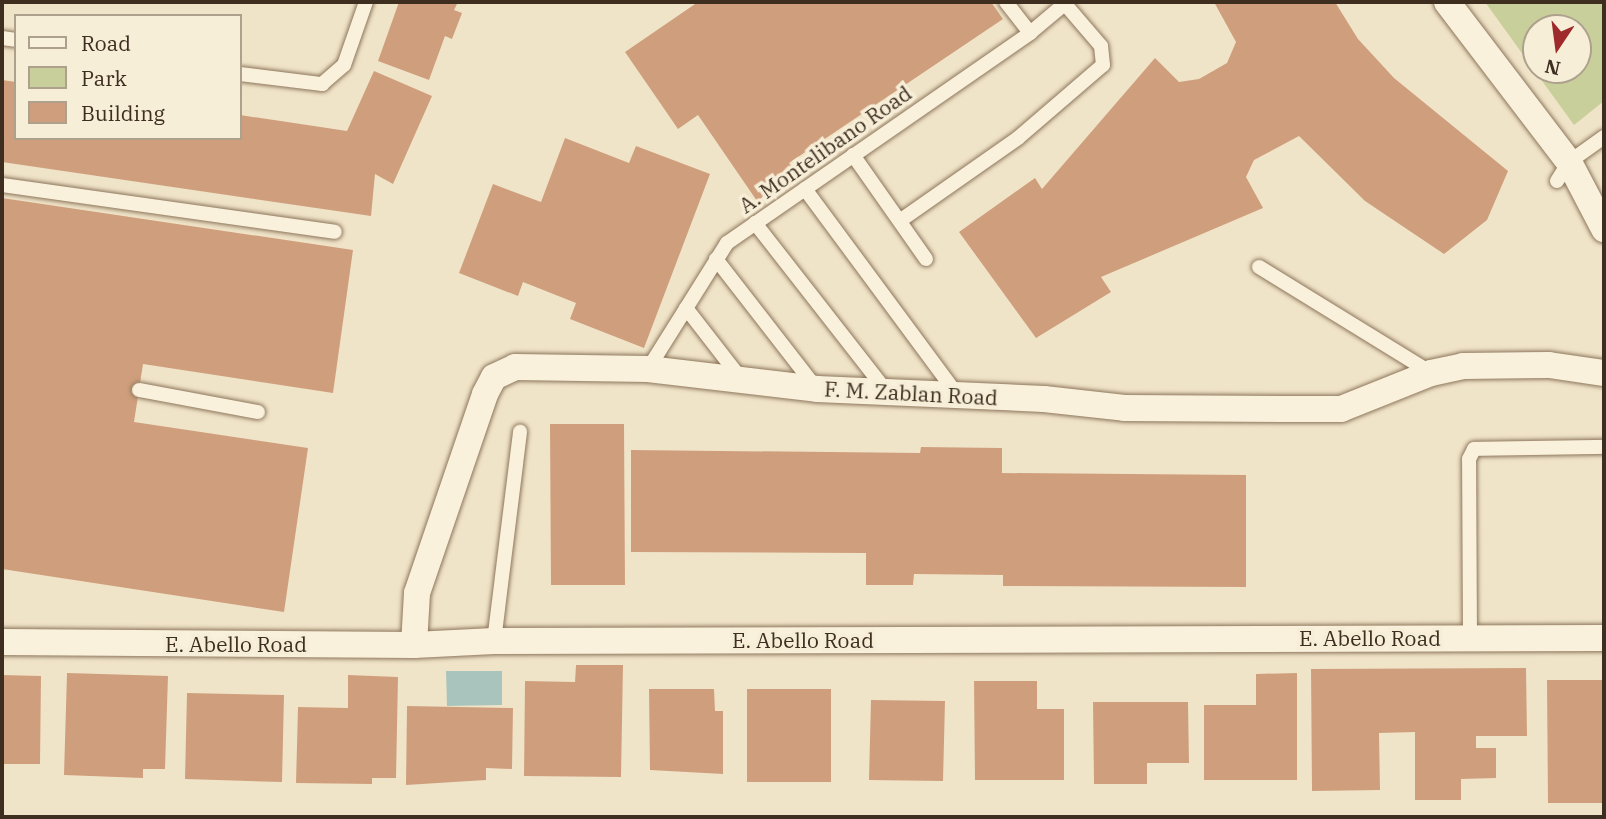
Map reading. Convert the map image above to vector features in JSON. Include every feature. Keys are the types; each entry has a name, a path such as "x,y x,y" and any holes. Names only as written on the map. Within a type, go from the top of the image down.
{"street":[{"path":"1447,2 1604,229"},
{"name":"F. M. Zablan Road","path":"414,645 417,593 485,394 494,377 515,367 648,369 817,389 1125,408 1341,409 1432,373 1463,366 1549,365 1604,373"},
{"name":"E. Abello Road","path":"2,642 414,645 494,640 1604,638"}],"lane":[{"path":"242,74 322,84 344,65 366,2"},
{"path":"1006,2 1030,33"},
{"path":"901,220 1018,138 1102,65 1101,46 1066,3"},
{"name":"A. Montelibano Road","path":"648,369 727,243 1030,33 1066,3"},
{"path":"1563,171 1604,137"},
{"path":"853,155 926,259"},
{"path":"2,186 335,232"},
{"path":"805,189 958,396"},
{"path":"755,223 889,394"},
{"path":"716,259 817,389"},
{"path":"1259,267 1432,373"},
{"path":"686,308 743,380"},
{"path":"139,390 258,412"},
{"path":"494,640 520,432"},
{"path":"1470,638 1469,459 1474,449 1604,447"}],"green space":[{"path":"1485,2 1604,2 1604,101 1574,125 1544,84 1592,84 1592,14 1522,14 1522,53"}],"water":[{"path":"446,671 502,671 502,705 447,706"}],"building":[{"path":"399,2 458,2 454,10 462,13 452,39 445,36 429,80 378,61"},
{"path":"698,2 991,2 1003,19 789,163 797,174 757,201 698,115 678,129 625,52"},
{"path":"1214,2 1335,2 1358,39 1394,78 1508,171 1487,220 1444,254 1365,201 1299,136 1254,160 1246,177 1263,208 1101,277 1111,292 1036,338 959,232 1035,178 1042,189 1155,58 1179,82 1199,79 1227,63 1236,42"},
{"path":"374,71 432,96 393,184 375,174 371,216 2,162 2,80 14,82 14,140 242,140 242,115 347,131"},
{"path":"565,138 629,163 636,146 710,174 644,348 570,319 576,303 523,282 518,296 459,273 493,184 541,202"},
{"path":"2,198 353,250 333,393 143,364 134,422 308,448 284,612 2,569"},
{"path":"550,424 624,424 625,585 551,585"},
{"path":"921,447 1002,448 1002,473 1246,475 1246,587 1003,586 1003,575 914,574 913,585 866,585 866,553 631,552 631,450 920,453"},
{"path":"576,665 623,665 621,777 524,776 525,681 575,682"},
{"path":"1526,668 1527,736 1476,736 1476,748 1496,748 1496,778 1461,779 1461,800 1415,800 1415,732 1379,733 1380,790 1312,791 1311,669"},
{"path":"67,673 168,676 165,769 143,769 143,778 64,775"},
{"path":"1297,673 1297,780 1204,780 1204,705 1256,705 1256,674"},
{"path":"2,675 41,676 40,764 2,764"},
{"path":"348,675 398,677 396,778 372,778 372,784 296,783 298,707 348,708"},
{"path":"1547,680 1604,680 1604,803 1548,803"},
{"path":"974,681 1037,681 1037,709 1064,709 1064,780 975,780"},
{"path":"649,689 714,689 715,711 723,711 723,774 650,770"},
{"path":"747,689 831,689 831,782 747,782"},
{"path":"187,693 284,695 282,782 185,779"},
{"path":"871,700 945,701 943,781 869,780"},
{"path":"1093,702 1188,702 1189,763 1147,763 1147,784 1094,784"},
{"path":"407,706 513,708 512,769 486,768 486,780 406,785"}]}
